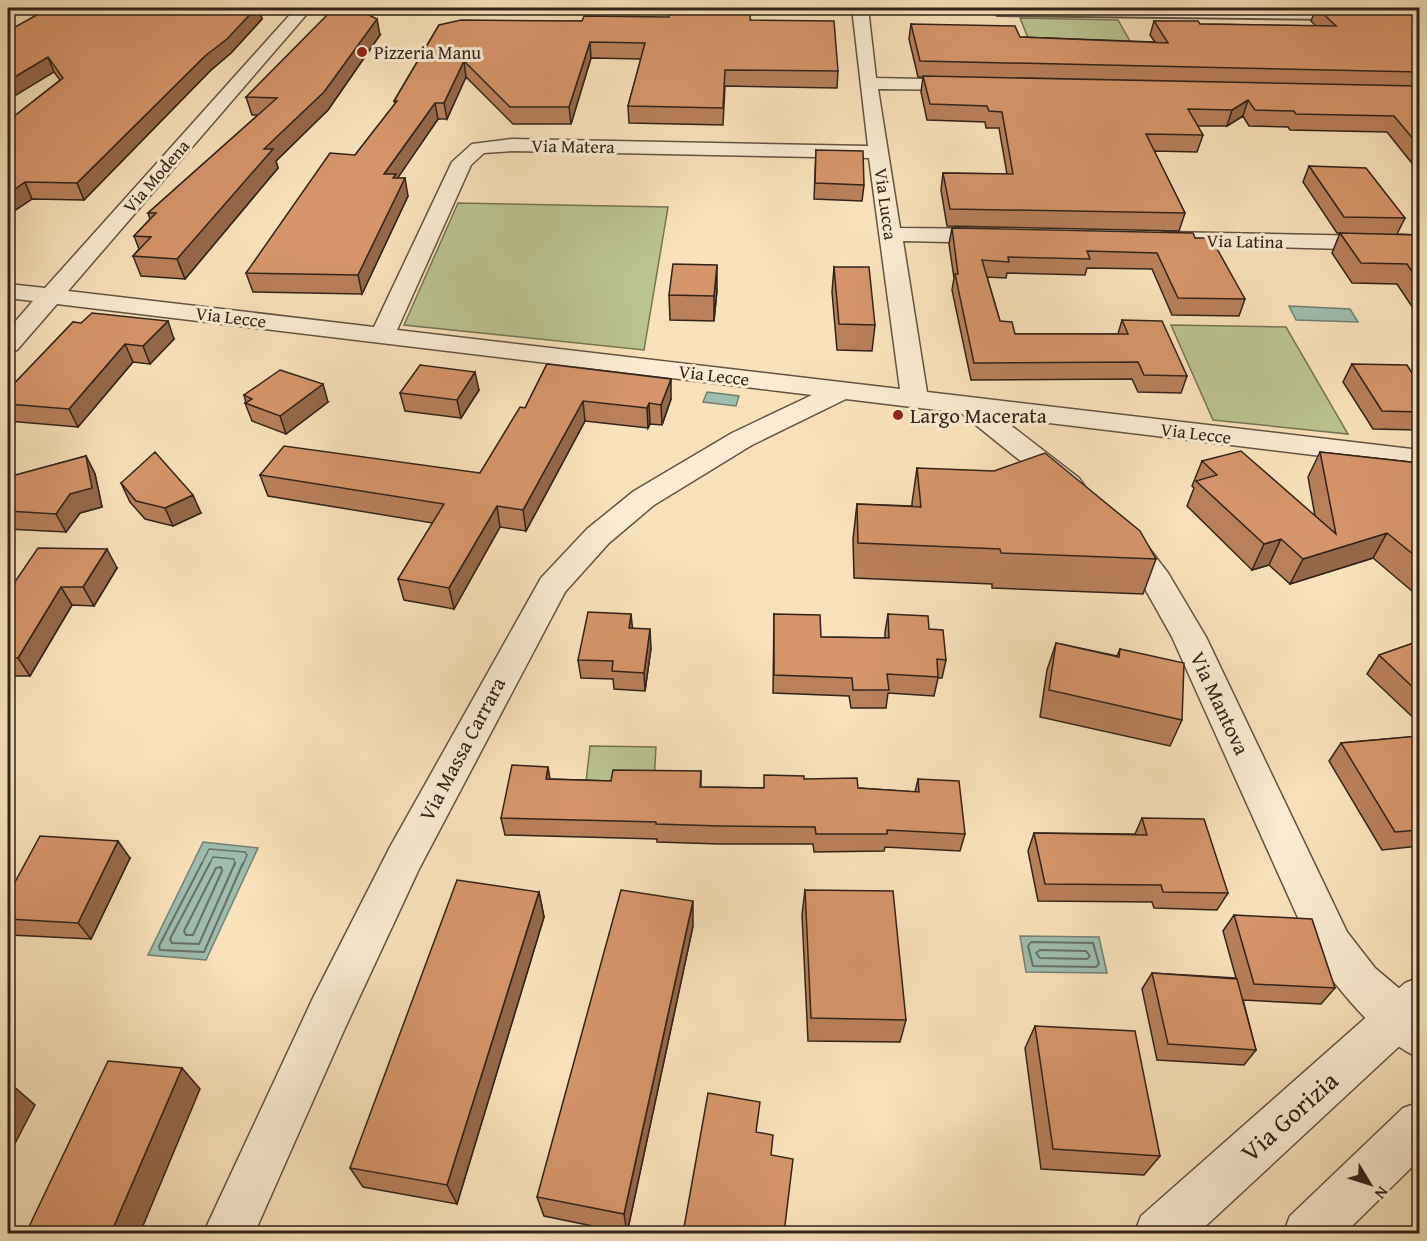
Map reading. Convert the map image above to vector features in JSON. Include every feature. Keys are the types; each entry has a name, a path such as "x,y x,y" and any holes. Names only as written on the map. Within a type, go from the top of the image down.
{"street":[{"path":"8,11 15,8"},
{"name":"Via Modena","path":"8,345 304,8"},
{"path":"1029,8 1414,15"},
{"name":"Via Lucca","path":"860,9 868,83 915,400"},
{"path":"868,83 985,86"},
{"name":"Via Matera","path":"383,334 462,162 479,148 512,145 879,152"},
{"path":"890,234 1019,236"},
{"name":"Via Latina","path":"1147,239 1419,244"},
{"name":"Via Lecce","path":"8,291 1419,459"},
{"name":"Via Massa Carrara","path":"228,1233 394,879 487,702 552,585 610,524 644,498 733,443 841,390"},
{"name":"Via Mantova","path":"970,407 1099,512 1141,558 1174,607 1332,945 1355,976 1412,1017"},
{"name":"Via Gorizia","path":"1159,1233 1412,1017"},
{"path":"1308,1233 1419,1125"}],"lane":[{"path":"590,8 695,9"},
{"path":"719,9 860,9"},
{"path":"997,13 1414,15"}],"green space":[{"path":"1020,18 1118,20 1135,50 1032,48"},
{"path":"458,203 668,207 644,350 404,325"},
{"path":"1171,325 1286,327 1348,434 1213,420"},
{"path":"590,746 656,747 654,783 586,782"}],"water":[{"path":"1289,306 1350,309 1358,322 1296,320"},
{"path":"707,392 739,396 736,406 703,402"},
{"path":"203,842 258,848 206,960 148,955"},
{"path":"1020,936 1099,937 1107,973 1026,972"}],"building":[{"path":"49,8 256,8 227,39 205,56 77,183 25,182 8,194 8,121 63,78 48,57 8,81 8,31"},
{"path":"334,8 355,8 377,19 324,92 264,149 273,149 177,259 133,256 151,237 134,236 156,213 148,213 277,98 246,97"},
{"path":"671,8 751,8 750,20 834,21 838,71 725,70 723,108 628,106 645,43 590,42 569,107 510,107 464,61 444,103 435,103 384,174 396,174 393,178 405,178 358,275 246,273 330,153 355,155 397,101 394,101 439,25 461,20 582,21 584,16 669,17"},
{"path":"1317,8 1404,8 1419,21 1419,72 920,61 911,24 1015,26 1020,37 1168,43 1154,21 1336,26"},
{"path":"923,76 1419,86 1419,146 1394,116 1296,114 1294,111 1255,110 1248,100 1232,110 1188,109 1203,135 1146,134 1185,213 950,209 943,173 1013,174 1002,112 989,111 987,106 930,104"},
{"path":"816,150 863,151 864,185 815,183"},
{"path":"1309,166 1366,168 1405,218 1344,217"},
{"path":"952,228 1193,233 1195,238 1211,238 1245,299 1178,298 1157,253 1087,251 1090,259 1008,257 1009,262 982,260 1000,321 1012,322 1015,334 1128,334 1122,320 1162,321 1187,376 1144,375 1138,362 974,363 955,274 958,274"},
{"path":"1340,233 1419,235 1419,282 1407,264 1361,263"},
{"path":"673,264 717,265 714,296 669,295"},
{"path":"834,267 869,267 875,325 839,324"},
{"path":"92,313 168,321 143,346 125,344 69,409 8,404 8,390 73,322 81,323"},
{"path":"547,364 671,379 661,405 649,403 647,408 583,401 523,510 497,506 449,588 398,579 444,504 260,475 284,446 480,473 520,407 525,408"},
{"path":"1352,364 1407,365 1419,384 1419,412 1382,411"},
{"path":"420,365 475,372 457,400 400,393"},
{"path":"280,370 323,384 280,416 245,403 252,399 244,395"},
{"path":"1241,451 1336,534 1320,452 1419,463 1419,559 1387,533 1303,559 1281,539 1264,544 1196,481 1217,475 1202,461"},
{"path":"155,452 193,495 165,508 136,501 121,483"},
{"path":"1045,453 1140,531 1156,559 1001,553 1000,549 858,543 857,504 921,507 917,468 994,471"},
{"path":"86,456 92,488 70,494 56,514 8,511 8,477"},
{"path":"38,548 107,549 83,587 61,587 18,658 8,657 8,592"},
{"path":"588,612 631,614 629,628 650,629 644,673 612,671 613,661 578,660"},
{"path":"774,614 820,615 821,637 889,638 888,614 928,616 929,629 943,630 946,660 937,659 938,677 887,674 889,690 853,690 852,678 774,675"},
{"path":"1419,641 1419,693 1379,655"},
{"path":"1056,643 1119,657 1120,649 1184,663 1182,720 1049,690"},
{"path":"1419,736 1419,830 1395,832 1341,743"},
{"path":"512,765 548,767 546,779 611,781 613,770 701,771 700,787 764,788 764,775 804,776 804,779 857,778 858,788 919,792 918,779 959,781 965,834 887,830 887,834 816,834 815,827 501,818"},
{"path":"1142,818 1204,819 1228,893 1163,892 1161,885 1045,884 1034,833 1147,835"},
{"path":"40,836 118,841 78,923 8,919 8,895"},
{"path":"457,880 539,892 447,1185 350,1168"},
{"path":"621,890 693,901 624,1214 537,1197"},
{"path":"805,890 893,891 906,1020 811,1018"},
{"path":"1234,915 1312,919 1335,988 1254,984"},
{"path":"1152,973 1237,979 1256,1050 1168,1044"},
{"path":"1035,1026 1135,1031 1160,1156 1053,1149"},
{"path":"108,1061 182,1068 111,1233 26,1233"},
{"path":"708,1093 760,1102 756,1132 773,1135 771,1155 793,1159 784,1233 683,1233"}],"place":[{"name":"Pizzeria Manu","path":"362,52"},
{"name":"Largo Macerata","path":"898,415"}]}
